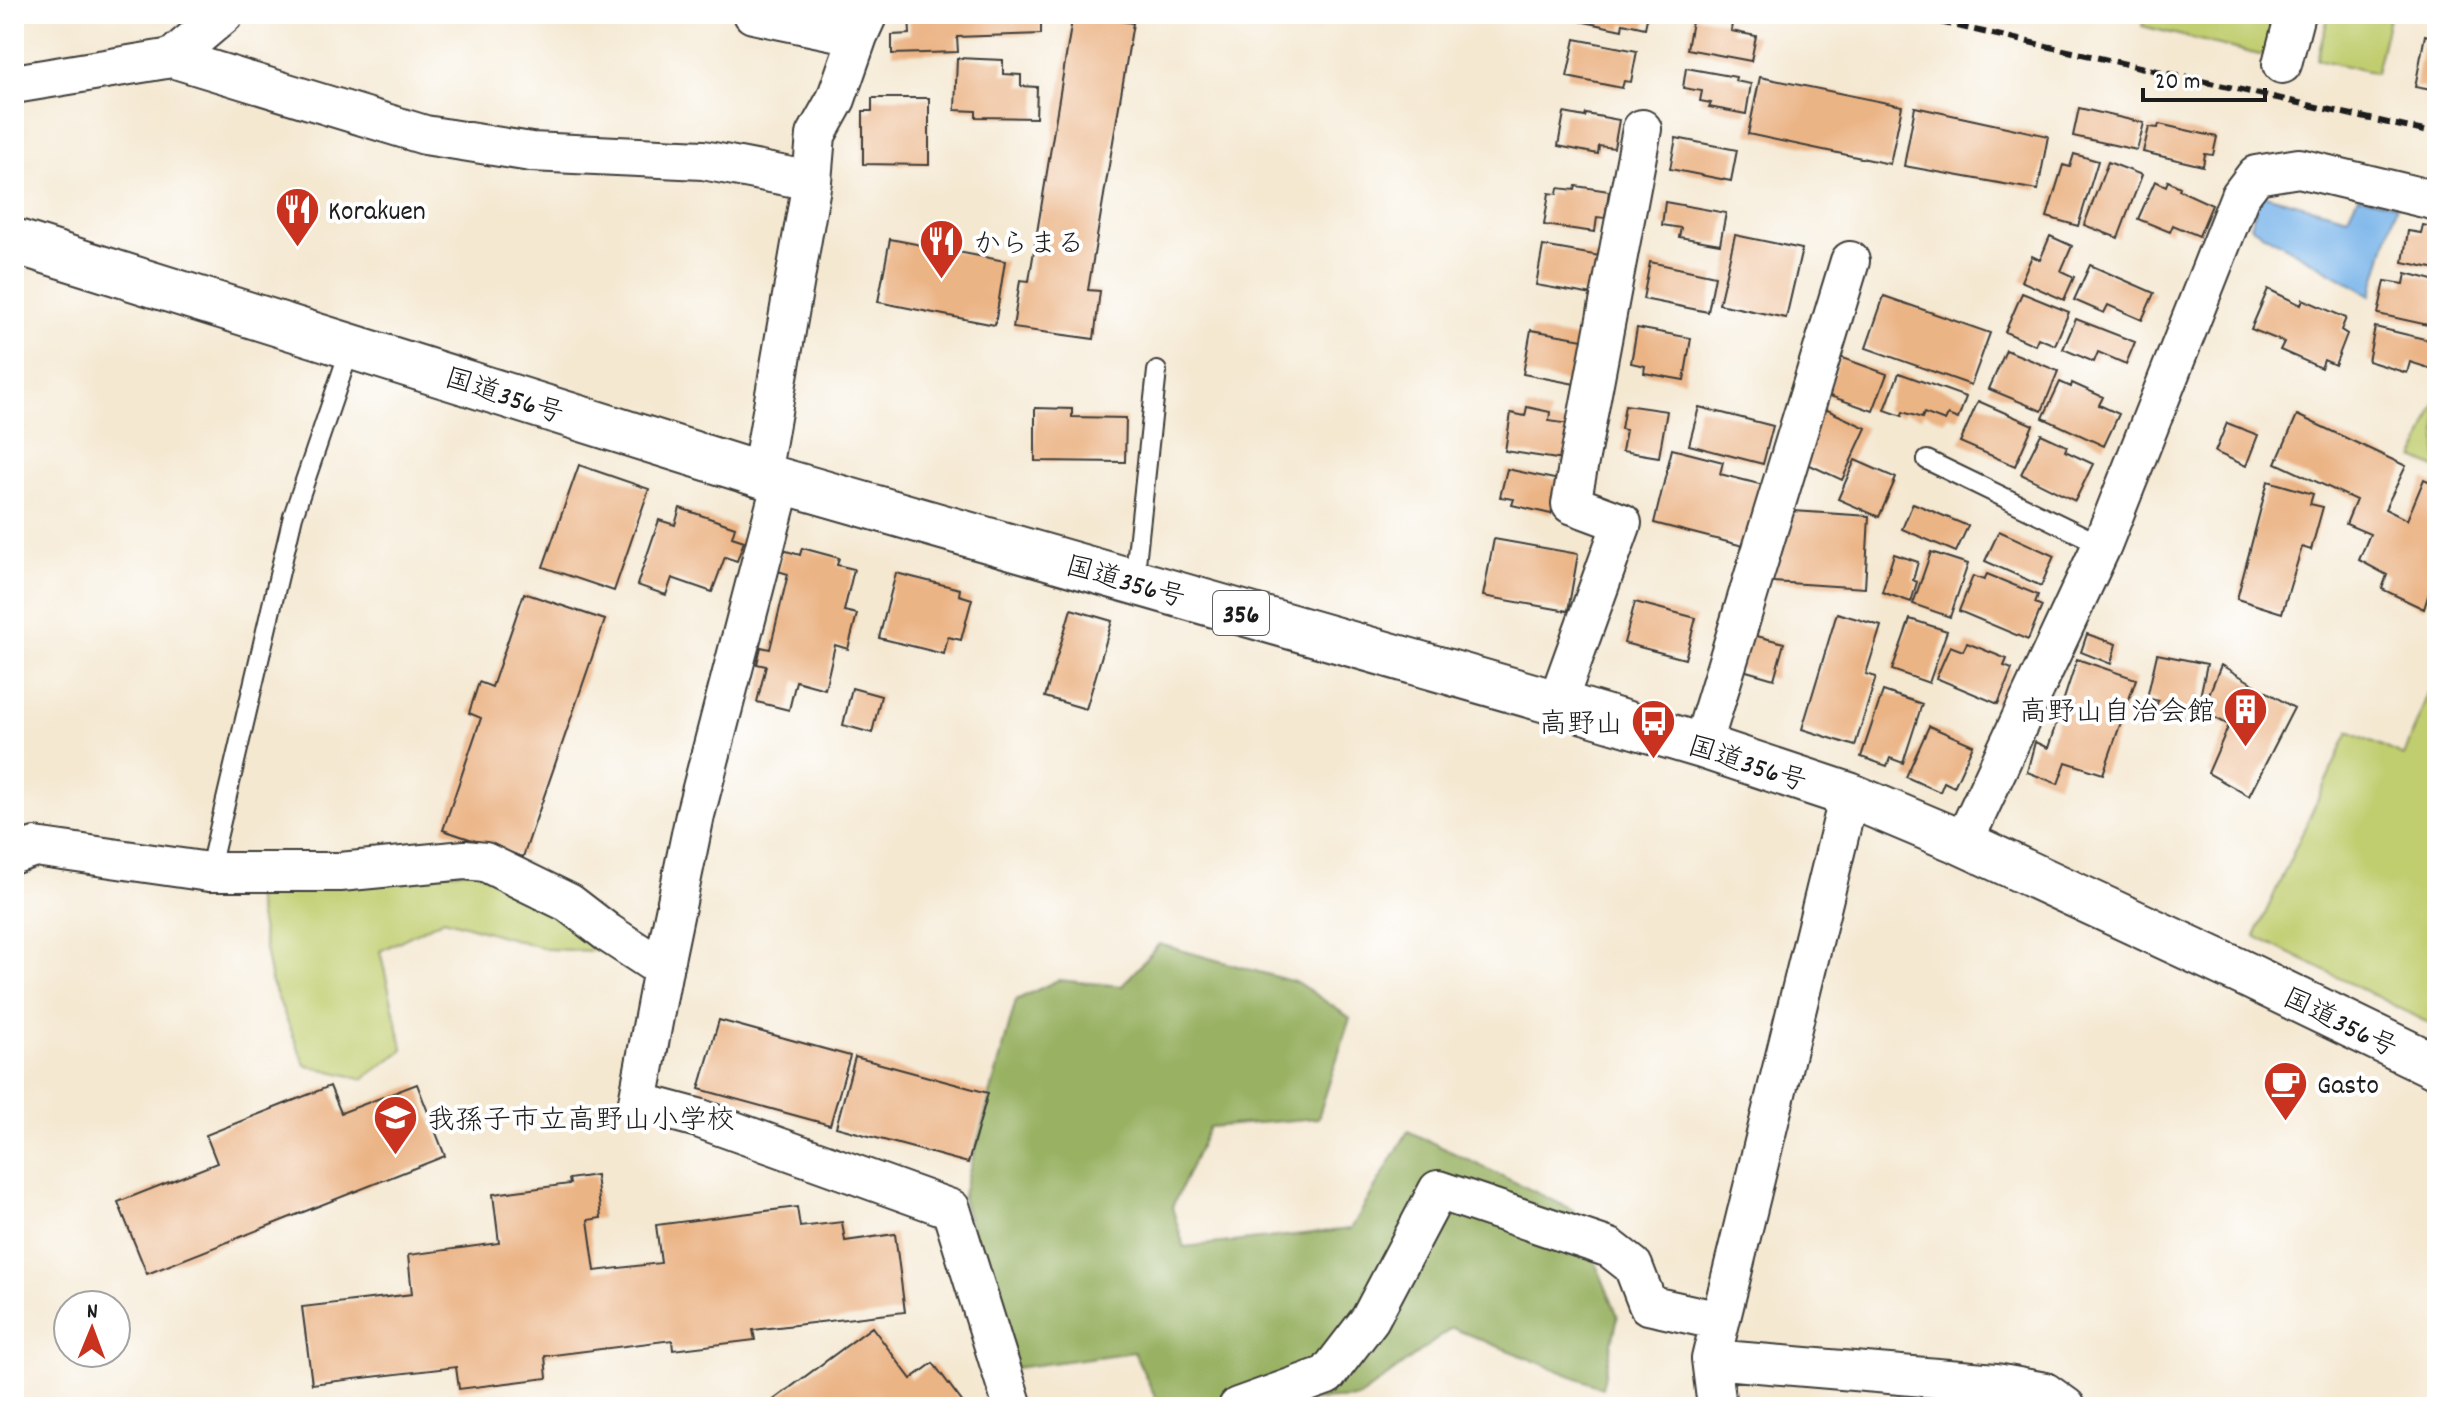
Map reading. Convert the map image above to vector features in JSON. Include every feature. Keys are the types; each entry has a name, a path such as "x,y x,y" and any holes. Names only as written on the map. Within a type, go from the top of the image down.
{"highway":[{"name":"国道356号","path":"14,241 772,478 1557,703 1702,746 1849,795 1963,843 2437,1067"}],"street":[{"path":"172,58 224,14"},
{"path":"753,14 863,25 836,99 816,135 772,478 695,815 638,1102 698,1118 951,1209 1013,1407"},
{"path":"2282,64 2295,14"},
{"path":"14,84 172,58 425,135 531,152 703,160 812,181"},
{"path":"1557,703 1622,523 1571,504 1642,129"},
{"path":"1963,843 2102,545 2240,196 2256,175 2299,168 2437,201"},
{"path":"1702,746 1850,261"},
{"path":"1717,1407 1711,1359 1849,795"},
{"path":"14,854 35,847 209,872 340,872 465,860 485,862 569,903 663,969"},
{"path":"1238,1407 1327,1375 1370,1319 1438,1190 1610,1248 1633,1266 1648,1305 1720,1321"},
{"path":"1711,1359 1996,1383 2045,1392 2059,1405"}],"lane":[{"path":"209,872 293,516 351,346"},
{"path":"1134,582 1157,371"},
{"path":"1927,460 2102,545"}],"green space":[{"path":"2145,14 2276,14 2264,56 2142,26"},
{"path":"2329,14 2390,14 2376,73 2317,59"},
{"path":"2437,398 2437,469 2415,458"},
{"path":"2437,670 2437,1027 2255,936 2349,731 2404,756"},
{"path":"475,870 618,952 547,949 444,919 380,951 403,1050 363,1079 305,1065 271,981 254,890"},
{"path":"1159,944 1298,983 1350,1018 1318,1118 1209,1127 1172,1207 1184,1247 1351,1229 1408,1131 1573,1210 1618,1316 1602,1388 1452,1328 1358,1398 1160,1407 1134,1352 1015,1368 962,1198 1016,1000 1058,980 1122,986"}],"water":[{"path":"2261,194 2348,217 2358,196 2397,205 2371,295 2250,226"}],"building":[{"path":"909,14 1041,14 1041,34 957,37 958,52 892,54 892,35 910,34"},
{"path":"1073,14 1133,23 1088,290 1100,291 1094,339 1013,328 1020,280 1029,281"},
{"path":"1576,14 1648,14 1645,28 1623,23 1622,30 1575,20"},
{"path":"1693,16 1732,23 1731,31 1756,36 1751,61 1687,49"},
{"path":"2425,35 2437,38 2437,91 2415,87"},
{"path":"1575,39 1637,51 1631,82 1624,81 1622,88 1567,77"},
{"path":"957,58 1003,60 1003,74 1021,75 1021,86 1037,87 1036,118 976,117 976,111 955,110"},
{"path":"1686,68 1736,77 1735,81 1751,84 1746,114 1709,107 1711,103 1700,101 1702,91 1683,88"},
{"path":"1760,77 1902,106 1890,164 1748,134"},
{"path":"872,98 929,98 929,165 863,164 863,111 872,111"},
{"path":"1915,107 2048,136 2038,190 1904,166"},
{"path":"2079,108 2144,123 2137,150 2073,136"},
{"path":"1564,113 1619,120 1614,148 1599,146 1598,154 1558,146"},
{"path":"2159,124 2217,137 2213,155 2205,154 2203,166 2143,152 2149,127 2158,128"},
{"path":"1676,138 1737,150 1731,181 1670,169"},
{"path":"2074,154 2098,161 2078,226 2047,217 2063,165 2070,167"},
{"path":"2108,162 2142,175 2118,238 2084,225"},
{"path":"2155,181 2166,186 2168,181 2180,187 2179,190 2212,205 2199,236 2173,225 2170,232 2138,219"},
{"path":"1576,186 1609,191 1605,218 1597,217 1595,232 1544,225 1549,193 1557,194 1558,188 1575,190"},
{"path":"1665,202 1726,213 1720,244 1679,237 1681,228 1662,225"},
{"path":"2423,225 2437,228 2437,269 2403,262 2408,231 2421,233"},
{"path":"1735,235 1802,249 1786,318 1719,304"},
{"path":"2050,236 2072,246 2061,271 2074,277 2064,300 2021,281 2032,256 2040,260"},
{"name":"からまる","path":"890,239 1005,261 995,325 878,302"},
{"path":"1543,246 1600,256 1593,295 1536,285"},
{"path":"1650,262 1715,276 1708,312 1643,299"},
{"path":"2090,265 2154,293 2142,320 2108,305 2104,313 2074,300"},
{"path":"2406,273 2437,281 2437,327 2378,314 2385,281 2404,284"},
{"path":"2268,289 2301,305 2303,299 2346,318 2341,330 2347,334 2335,365 2324,360 2321,368 2280,350 2284,342 2251,329"},
{"path":"2022,293 2069,312 2055,345 2038,338 2035,345 2005,332"},
{"path":"1884,296 1990,333 1971,385 1866,348"},
{"path":"2076,319 2135,342 2126,364 2098,352 2094,362 2063,349"},
{"path":"2375,327 2437,342 2435,370 2410,362 2407,373 2368,361"},
{"path":"1637,328 1691,338 1684,380 1644,373 1645,366 1631,363"},
{"path":"1531,330 1583,339 1575,384 1523,374"},
{"path":"2006,350 2058,371 2042,411 1989,389"},
{"path":"1840,357 1887,374 1873,411 1827,395"},
{"path":"1899,373 1966,397 1958,419 1948,415 1945,421 1924,413 1922,418 1903,412 1902,416 1885,410"},
{"path":"2060,382 2071,387 2072,383 2103,397 2099,405 2119,414 2104,446 2043,418"},
{"path":"1978,401 2033,425 2015,466 1960,442"},
{"path":"1625,405 1667,411 1659,457 1622,451 1626,430 1621,429"},
{"path":"1527,407 1550,412 1549,421 1570,424 1564,460 1505,451 1511,413 1525,416"},
{"path":"1699,407 1773,426 1763,464 1689,445"},
{"path":"1035,408 1072,409 1072,417 1126,418 1125,462 1035,461"},
{"path":"1823,408 1866,428 1842,480 1799,460"},
{"path":"2297,415 2406,466 2385,509 2407,520 2424,479 2437,485 2437,597 2429,593 2424,609 2382,589 2387,575 2359,560 2370,534 2346,524 2356,500 2276,463"},
{"path":"2227,423 2258,435 2246,466 2215,452"},
{"path":"2041,434 2067,446 2065,451 2093,464 2075,501 2021,474"},
{"path":"1672,449 1723,462 1720,474 1763,485 1747,547 1654,523"},
{"path":"1855,460 1896,478 1879,517 1838,499"},
{"path":"579,465 649,489 614,591 543,567"},
{"path":"1507,469 1559,480 1551,514 1512,505 1514,499 1500,497"},
{"path":"2268,481 2313,494 2310,504 2323,507 2311,550 2302,547 2282,613 2237,599"},
{"path":"1913,503 1968,526 1956,552 1902,529"},
{"path":"680,508 735,527 732,537 744,541 737,561 725,557 712,592 672,578 666,595 637,585 659,520 675,525"},
{"path":"1778,510 1869,516 1865,588 1773,582"},
{"path":"1999,531 2054,556 2041,586 1985,561"},
{"path":"1494,539 1578,554 1568,611 1483,596"},
{"path":"802,548 839,558 837,565 854,569 844,611 857,614 848,649 835,645 825,689 796,681 789,710 757,702 766,666 757,664 761,647 770,649 788,574 778,571 783,550 800,555"},
{"path":"1931,552 1968,564 1950,617 1913,604"},
{"path":"1894,554 1918,562 1913,580 1917,582 1911,602 1882,592"},
{"path":"896,573 960,589 959,595 972,599 961,640 948,637 944,654 879,638"},
{"path":"1987,574 2038,595 2035,603 2042,606 2028,640 1959,611 1973,576 1984,580"},
{"path":"524,593 605,620 523,857 443,830 481,718 469,713 479,682 492,687"},
{"path":"1635,602 1696,618 1685,659 1624,643"},
{"path":"1071,609 1112,621 1086,709 1045,697"},
{"path":"1837,613 1881,626 1866,674 1876,677 1855,746 1802,729"},
{"path":"1910,619 1947,631 1929,683 1892,670"},
{"path":"1745,633 1784,643 1774,679 1736,668"},
{"path":"2087,634 2116,644 2111,664 2081,652"},
{"path":"1967,643 2007,659 2004,666 2012,669 1998,704 1936,678 1950,646 1963,651"},
{"path":"2157,654 2207,664 2197,711 2190,710 2188,718 2155,711 2158,701 2147,698"},
{"path":"2077,659 2136,679 2103,774 2066,762 2058,784 2027,772 2035,742 2048,748"},
{"name":"高野山自治会館","path":"2221,665 2294,708 2249,796 2208,773 2229,725 2202,711"},
{"path":"852,688 881,696 872,733 843,725"},
{"path":"1883,691 1922,704 1903,763 1890,758 1887,766 1861,757"},
{"path":"1929,726 1973,745 1954,787 1944,782 1940,792 1906,777"},
{"path":"719,1020 850,1056 830,1125 699,1089"},
{"path":"855,1057 988,1093 968,1163 836,1127"},
{"path":"417,1084 445,1156 147,1274 118,1202 217,1163 206,1135 330,1086 341,1113"},
{"path":"596,1175 601,1218 588,1220 595,1271 661,1263 656,1225 797,1207 800,1227 842,1222 845,1241 895,1234 905,1312 753,1330 755,1340 673,1350 672,1340 545,1356 547,1378 459,1389 456,1367 312,1384 302,1307 412,1294 408,1255 499,1243 493,1194 570,1184 569,1179"},
{"path":"872,1327 911,1379 933,1363 966,1407 764,1407"}],"railway":[{"path":"1904,14 2437,134"}],"place":[{"name":"Korakuen","path":"297,248"},
{"name":"からまる","path":"942,281"},
{"name":"高野山自治会館","path":"2246,749"},
{"name":"高野山","path":"1654,761"},
{"name":"Gasto","path":"2286,1122"},
{"name":"我孫子市立高野山小学校","path":"396,1157"}]}
